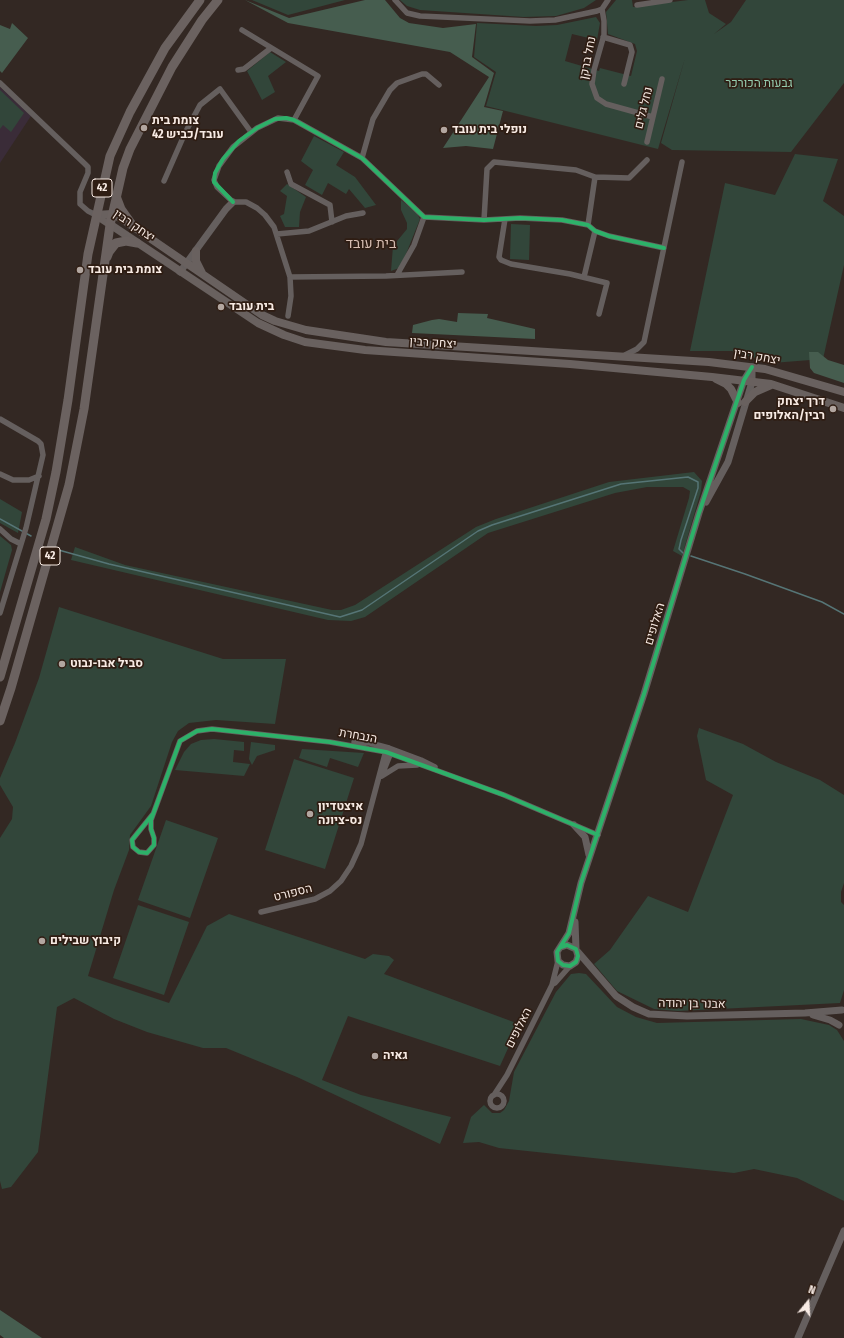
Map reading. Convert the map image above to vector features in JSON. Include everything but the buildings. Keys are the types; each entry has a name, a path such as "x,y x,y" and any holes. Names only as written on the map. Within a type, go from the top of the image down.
{"highway":[{"name":"42","path":"0,677 8,654 46,519 56,472 68,400 88,254 110,156 130,112 165,48 200,0"},
{"name":"42","path":"0,721 3,700 69,485 84,409 102,276 116,195 130,149 156,96 189,40 218,0"},
{"path":"116,195 121,209 133,226"},
{"path":"102,276 109,252 116,243 126,241 137,243"},
{"path":"0,670 8,654"}],"main road":[{"name":"יצחק רבין","path":"96,215 112,214 133,226 262,315 306,330 386,342 709,362 752,367 784,374 844,392"},
{"name":"יצחק רבין","path":"96,215 258,323 284,335 305,342 365,350 570,364 748,381 771,384 844,408"},
{"path":"196,251 196,260 204,276"},
{"path":"712,377 726,384 742,402 755,392 771,384"}],"street":[{"path":"395,0 407,12 420,16 543,21 602,9 608,0"},
{"path":"637,5 670,0"},
{"name":"נחל ברקן","path":"602,9 604,21 603,37 592,84 597,98 606,104 653,117"},
{"path":"242,30 318,76 294,120"},
{"path":"603,37 630,45 632,52 624,84"},
{"path":"238,70 244,69 271,48"},
{"path":"362,158 373,119 390,90 402,81 422,74 426,74 439,85"},
{"name":"נחל גלים","path":"647,142 662,79"},
{"path":"0,83 88,167 88,173 80,192 80,204 88,211 96,215"},
{"path":"164,181 185,133 200,105 220,89 251,132"},
{"path":"288,316 291,296 290,277 278,234 269,218 257,208 246,202 233,202 216,185 214,176 228,152 251,132 275,119 286,118 294,120 362,158 424,217 484,220 520,218 562,220 588,224 595,231 664,248"},
{"path":"484,220 487,169 494,162 576,170 595,177 629,178 647,160"},
{"path":"620,356 635,351 642,344 682,162"},
{"path":"287,172 291,184 330,205 332,222"},
{"path":"588,224 595,177"},
{"path":"180,272 233,202"},
{"path":"278,234 309,231 332,222 363,213"},
{"path":"396,275 414,244 424,217"},
{"path":"505,220 499,257 501,260 511,264 584,277 607,283 599,314"},
{"path":"584,277 595,231"},
{"path":"290,277 462,272"},
{"name":"האלופים","path":"561,947 569,933 589,859 598,835 699,513 742,402 752,367"},
{"path":"0,419 41,444 43,455 26,530 0,613"},
{"path":"0,474 13,480 34,479 39,475"},
{"path":"26,480 32,486 35,493"},
{"path":"0,529 21,544"},
{"name":"הנבחרת","path":"152,835 151,824 153,814 180,742 197,731 212,729 371,748 421,760 448,774"},
{"name":"הנבחרת","path":"330,742 370,743 421,765 504,795 598,835"},
{"path":"371,748 377,753 382,765"},
{"name":"הספורט","path":"261,912 315,899 330,891 341,881 351,866 361,844 382,765 388,751"},
{"name":"הספורט","path":"378,784 382,776 388,751"},
{"path":"382,776 398,766 408,764 421,765"},
{"name":"הנבחרת","path":"136,833 153,814"},
{"path":"574,825 585,837 589,850 589,859"},
{"path":"143,830 152,835 154,845 150,851 143,853 136,850 132,844 136,833 143,830"},
{"name":"האלופים","path":"577,902 574,936 577,951"},
{"path":"570,945 577,951 578,959 571,965 563,965 558,961 557,955 561,947 570,945"},
{"name":"אבנר בן יהודה","path":"577,951 609,989 624,1002 640,1011 660,1016 805,1013 843,1009"},
{"name":"האלופים","path":"494,1095 507,1075 550,990 558,961"},
{"name":"האלופים","path":"550,990 571,965"},
{"name":"אבנר בן יהודה","path":"571,965 583,966 594,972"},
{"path":"842,1029 838,1017 843,1009"},
{"name":"אבנר בן יהודה","path":"805,1013 830,1020 842,1029"},
{"name":"האלופים","path":"503,1099 507,1075"},
{"path":"494,1095 500,1095 503,1099 502,1106 498,1108 494,1108 489,1102 490,1098 494,1095"},
{"path":"798,1338 844,1231"}],"shaded area":[{"path":"0,87 31,116 0,163"}],"green space":[{"path":"245,0 289,18 365,0 385,0 400,18 409,23 443,28 476,24 472,57 494,73 484,107 503,111 493,149 466,146 443,148 489,77 450,52 288,23"},
{"path":"252,0 345,0 288,15"},
{"path":"400,0 596,0 584,8 556,16 524,17 420,10 407,6"},
{"name":"גבעות הכורכר","path":"616,0 632,0 633,7 688,0 705,0 709,13 726,24 714,34 731,22 746,0 844,0 844,83 791,152 672,150 661,143 685,58 658,149 486,106 496,72 474,57 477,23 536,26 557,25 596,17 600,23 597,40 572,34 565,61 599,71 600,68 631,76 637,51 635,44 608,34 606,12"},
{"path":"12,23 28,38 2,73 0,71 0,25 10,29"},
{"path":"270,52 286,62 268,76 275,92 262,100 247,71"},
{"path":"0,90 24,113 11,132 3,125 0,129"},
{"path":"314,136 344,152 336,165 355,177 376,205 365,208 349,189 346,194 328,183 322,195 305,185 313,170 301,161"},
{"path":"795,154 838,159 823,201 844,216 844,265 823,359 772,363 732,351 690,351 725,183 775,195"},
{"path":"287,184 306,197 300,212 299,227 285,227 280,216 284,214 287,196 280,191"},
{"path":"401,200 417,213 420,219 399,268 391,271 393,246 407,229 407,223 401,210"},
{"path":"511,224 530,225 529,260 510,259"},
{"path":"458,313 488,314 487,318 535,329 535,339 412,333 413,325 432,320 439,319 457,322"},
{"path":"809,352 818,352 828,360 844,365 844,383 814,373 810,368"},
{"path":"694,472 702,481 701,491 682,556 673,551 690,491 683,487 647,487 615,493 488,533 365,617 351,621 328,620 71,560 75,547 125,565 332,610 341,610 355,605 476,527 496,519 609,482"},
{"path":"0,499 22,512 18,533 0,523"},
{"path":"0,536 11,545 12,550 0,592"},
{"path":"59,607 223,659 286,659 275,724 216,720 189,723 178,731 172,742 151,806 130,835 129,850 114,890 88,976 169,1003 207,926 229,914 365,959 373,954 389,956 394,960 384,974 519,1024 500,1066 348,1016 322,1080 361,1095 451,1117 440,1144 297,1077 226,1048 203,1048 147,1032 114,1019 74,998 57,1007 38,1152 11,1187 2,1189 0,1181 0,838 12,819 13,807 0,785 0,778 15,743 39,678"},
{"path":"699,728 743,744 776,762 820,780 844,795 844,883 841,892 841,902 844,905 844,990 840,1003 678,1011 654,1009 617,991 594,964 610,950 648,896 688,912 733,795 706,780 697,736"},
{"path":"214,739 244,742 244,751 234,750 233,762 250,764 244,776 175,770 184,752 191,744 201,740"},
{"path":"251,742 275,745 275,750 257,756 252,765 249,759"},
{"path":"302,749 364,753 358,767 330,758 327,767 299,758"},
{"name":"איצטדיון נס-ציונה","path":"294,759 354,778 325,869 265,850"},
{"path":"166,820 218,838 190,918 138,900"},
{"path":"138,905 189,922 164,995 113,978"},
{"path":"571,974 586,974 617,1007 636,1017 657,1023 801,1019 829,1025 837,1030 844,1041 844,1201 797,1178 754,1169 734,1173 499,1148 479,1142 463,1143 471,1117 484,1105 492,1113 500,1113 504,1110 509,1101 514,1072 556,992"},
{"path":"0,1310 42,1338 4,1338 0,1335"}],"waterway":[{"path":"55,549 109,564 340,617 362,610 478,531 492,525 621,484 688,477 698,482 698,488 681,540 679,549 683,553"},
{"path":"0,519 31,536"},
{"path":"691,556 822,602 844,614"}],"cycle path":[{"path":"233,202 214,182 215,173 223,159 239,141 257,128 275,119 286,118 294,120 362,158 424,217 484,220 520,218 562,220 588,225 595,231 609,236 664,248"},
{"path":"561,947 567,945 576,949 578,956 576,962 570,966 563,965 558,961 557,952 569,933 581,883 644,694 699,513 744,380 752,367"},
{"path":"153,814 132,840 133,847 139,852 147,853 154,845 151,820 180,741 197,731 212,729 330,742 386,752 504,795 598,835"}],"place":[{"name":"צומת בית עובד/כביש 42","path":"144,128"},
{"name":"נופלי בית עובד","path":"444,130"},
{"name":"צומת בית עובד","path":"80,270"},
{"name":"בית עובד","path":"221,307"},
{"name":"דרך יצחק רבין/האלופים","path":"833,409"},
{"name":"סביל אבו-נבוט","path":"62,664"},
{"name":"איצטדיון נס-ציונה","path":"310,814"},
{"name":"קיבוץ שבילים","path":"42,941"},
{"name":"גאיה","path":"375,1056"}],"district":[{"name":"בית עובד","path":"371,244"}]}
